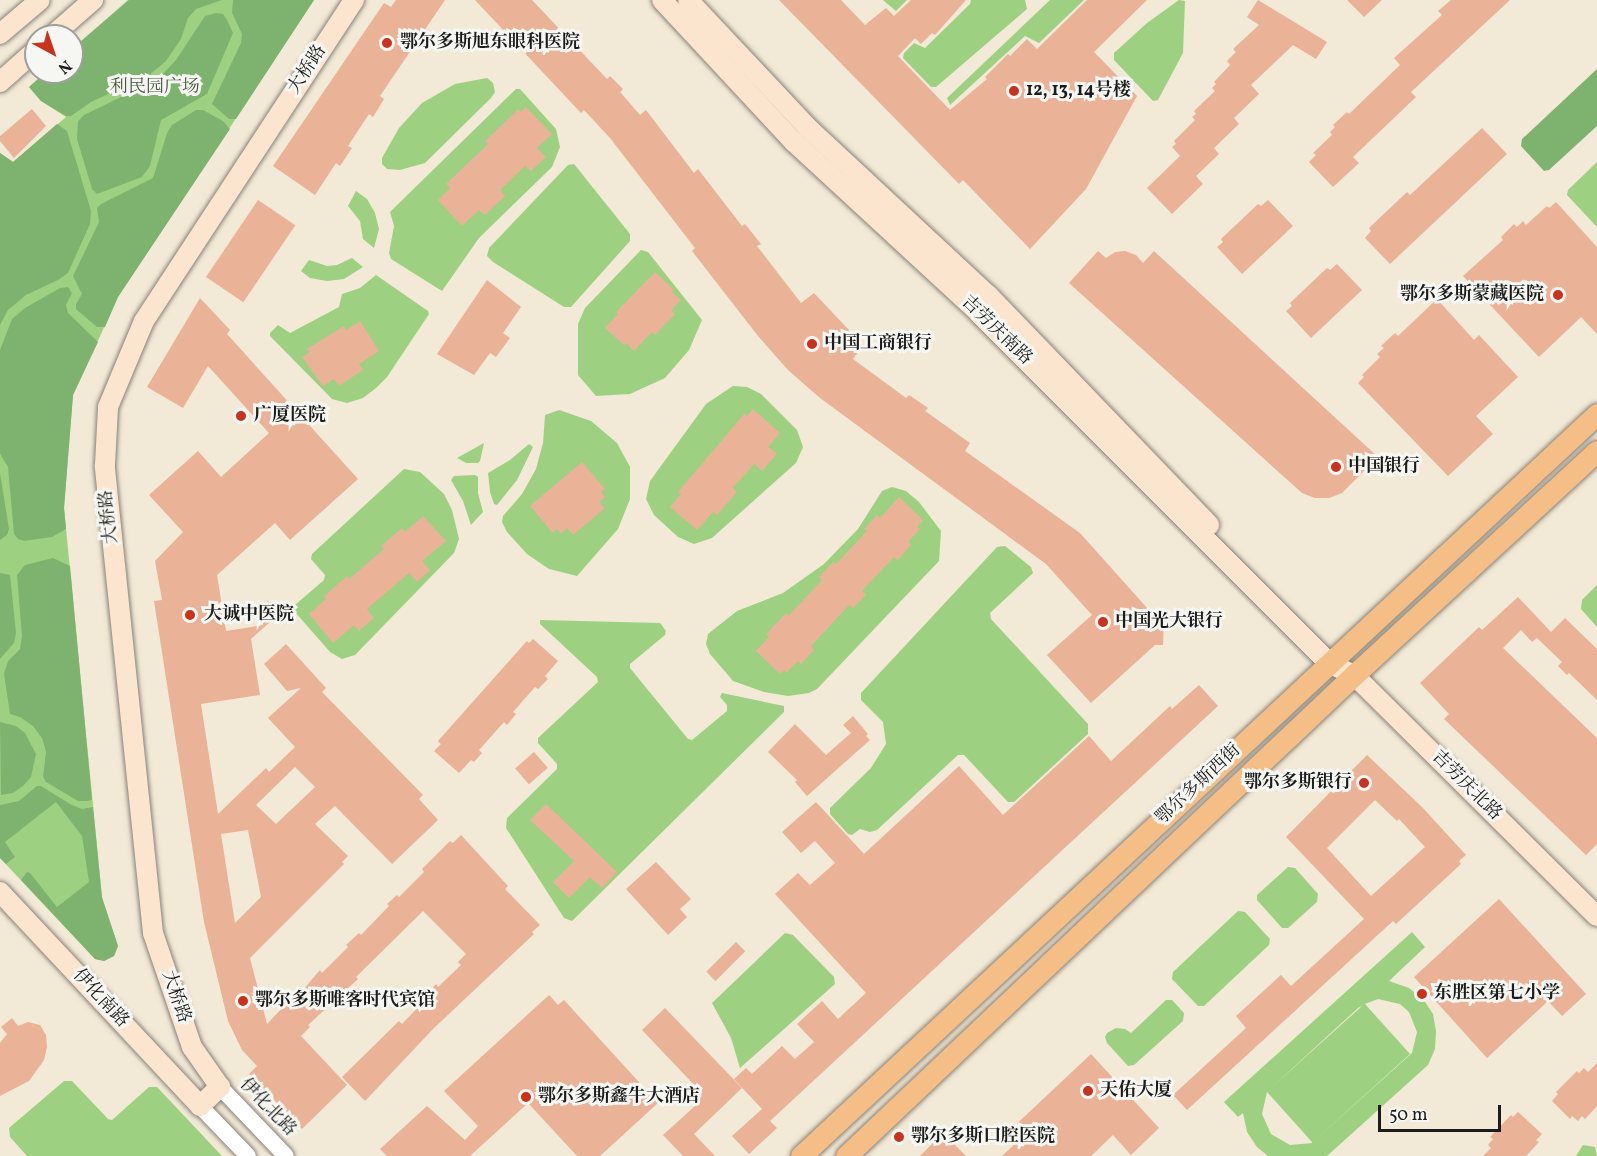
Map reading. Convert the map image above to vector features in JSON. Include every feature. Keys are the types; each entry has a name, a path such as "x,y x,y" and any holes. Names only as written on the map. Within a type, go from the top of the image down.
{"main road":[{"path":"0,34 40,0"},
{"path":"66,24 93,0"},
{"name":"大桥路","path":"220,1087 192,1047 153,933 105,465 108,407 144,321 354,0"},
{"name":"吉劳庆南路","path":"662,0 794,142 979,313 1333,660"},
{"name":"吉劳庆南路","path":"688,0 808,128 988,295 1333,660"},
{"path":"0,82 24,61"},
{"name":"鄂尔多斯西街","path":"801,1156 1597,414"},
{"name":"鄂尔多斯西街","path":"846,1156 1354,675 1597,451"},
{"name":"吉劳庆北路","path":"1333,660 1354,675 1597,916"},
{"name":"伊化南路","path":"0,892 200,1106"},
{"path":"200,1106 220,1087"}],"street":[{"name":"伊化北路","path":"220,1087 286,1156"},
{"path":"200,1106 248,1156"}],"green space":[{"name":"利民园广场","path":"128,0 314,0 118,297 73,395 64,508 102,897 118,946 114,956 104,961 95,959 0,858 0,153 13,162 66,117 41,101 29,87 32,84 84,84 84,38"},
{"path":"129,0 222,0 196,9 188,18 181,39 166,61 148,76 91,102 71,116 66,116 41,101 29,87 32,84 84,84 84,39"},
{"path":"233,0 314,0 236,119 229,119 212,104 241,43 242,34 232,13"},
{"path":"883,0 907,0 896,11"},
{"path":"971,0 1025,0 1027,9 936,87 931,87 903,58 904,53 914,43 925,48 970,4"},
{"path":"1050,0 1084,0 1039,43 1025,36 950,105 947,98"},
{"path":"1179,0 1185,1 1183,53 1158,100 1153,101 1114,60 1114,53 1147,23"},
{"path":"223,14 233,33 207,94 161,120 150,166 142,177 97,194 92,189 77,139 78,121 84,115 158,79 176,60 205,16"},
{"path":"1597,69 1597,126 1549,170 1544,171 1521,146 1522,139"},
{"path":"487,78 493,83 495,92 491,98 425,163 400,170 387,169 382,164 382,158 399,128 422,103 455,84"},
{"path":"516,89 520,89 556,129 560,147 552,167 479,238 442,291 391,259 389,253 394,226 390,212"},
{"path":"196,110 203,110 223,121 230,129 118,297 105,327 97,327 76,309 76,304 82,294 73,276 99,222 97,208 153,178 167,133 172,125"},
{"path":"57,124 67,131 91,211 90,224 68,273 26,295 8,310 0,325 0,153 13,162"},
{"path":"1597,162 1597,227 1567,195 1568,190"},
{"path":"574,164 630,234 630,241 571,307 564,307 487,256 489,248 568,165"},
{"path":"356,191 367,199 375,213 379,229 374,248 363,239 360,221 348,206"},
{"path":"641,250 648,252 702,320 689,350 665,378 630,394 596,396 578,375 578,324 585,308"},
{"path":"352,258 363,267 344,279 327,281 310,278 301,271 309,260 327,266 337,265"},
{"path":"376,275 428,311 429,314 387,377 376,388 363,398 347,403 332,399 270,336 270,333 278,325 290,333 339,307 342,294 360,288"},
{"path":"68,287 72,293 66,305 68,313 98,342 73,395 64,508 66,529 52,537 24,541 18,539 14,534 8,467 0,454 0,350 12,319 25,308 60,288"},
{"path":"733,386 747,387 761,394 797,430 803,447 796,463 712,538 694,544 678,537 654,515 646,499 650,481 706,404"},
{"path":"559,410 591,421 617,443 630,467 630,499 618,529 577,576 549,569 527,554 507,532 502,522 503,516 522,494 536,469 543,443 545,415"},
{"path":"484,443 478,463 466,463 457,458"},
{"path":"529,444 533,447 517,480 497,505 494,504 488,473 510,460"},
{"path":"404,469 420,472 444,494 452,510 459,539 454,553 355,655 342,659 330,652 295,612 295,605 324,580 325,575 311,559 312,554"},
{"path":"0,473 9,529 7,535 0,540"},
{"path":"475,475 478,477 478,493 483,512 471,525 463,501 451,480 454,476"},
{"path":"892,487 906,491 919,502 941,531 939,561 817,689 809,693 788,696 764,692 733,681 710,654 706,644 708,634 737,611 783,593 824,564 858,529 882,491"},
{"path":"1005,546 1031,567 1033,573 990,613 991,619 1088,724 1088,734 1014,802 1008,802 964,755 958,755 877,830 870,832 860,829 852,835 848,834 830,814 830,808 871,768 886,744 883,722 861,700 861,693 997,547"},
{"path":"53,558 70,566 92,800 87,801 78,801 46,782 43,777 46,752 42,738 33,726 20,717 10,714 4,674 8,661 20,649 22,636 17,575 25,565"},
{"path":"0,573 10,575 16,633 14,643 0,659"},
{"path":"1597,585 1597,627 1581,609 1582,600"},
{"path":"540,620 660,623 666,631 665,635 630,664 630,668 688,739 692,740 727,711 727,705 720,697 722,693 784,706 784,712 572,921 564,918 506,828 507,818 557,769 557,764 538,743 538,738 598,682 597,677 540,624"},
{"path":"0,722 16,726 25,733 36,754 31,777 13,793 1,795"},
{"path":"37,786 41,786 82,809 93,807 102,898 118,946 114,956 104,961 95,959 21,880 27,872 30,873 57,907 89,882 82,836 56,802 5,842 15,857 6,864 0,858 0,805 19,801"},
{"path":"1288,867 1295,868 1318,894 1317,902 1288,928 1282,928 1257,900 1257,895"},
{"path":"1238,911 1245,912 1270,939 1269,945 1204,1006 1198,1006 1172,979 1173,972"},
{"path":"1412,932 1425,947 1389,981 1409,988 1423,999 1433,1014 1436,1031 1435,1049 1428,1065 1327,1156 1268,1156 1257,1147 1247,1132 1243,1113 1238,1117 1224,1102","holes":["1378,999 1400,1004 1409,1012 1417,1032 1412,1053 1314,1141 1410,1054 1365,1004","1362,1006 1271,1088 1358,1008","1267,1092 1312,1143 1290,1145 1271,1134 1262,1114"]},
{"path":"785,933 793,935 834,977 835,984 740,1068 731,1038 712,1003"},
{"path":"1166,1000 1172,1000 1184,1013 1183,1021 1134,1065 1128,1066 1107,1043 1105,1037 1107,1033 1116,1028 1125,1029 1131,1033"},
{"path":"64,1081 72,1081 108,1119 112,1120 149,1087 157,1087 222,1156 27,1156 10,1137 9,1128"},
{"path":"1583,1145 1595,1147 1597,1156 1576,1156"}],"building":[{"path":"396,0 445,0 380,96 384,99 373,117 369,114 348,146 352,148 340,166 336,163 315,195 273,166 384,3 391,7"},
{"path":"475,0 532,0 607,79 610,76 623,89 620,92 640,115 646,110 694,173 698,169 742,226 745,224 761,244 757,246 801,303 814,293 863,345 853,359 906,398 909,395 928,408 925,411 970,443 965,451 1080,533 1156,618 1164,618 1163,645 1155,645 1091,703 1047,655 1092,615 1046,564 820,398 788,370 758,336 692,251 695,248 610,138 584,110 581,113"},
{"name":"12, 13, 14号楼","path":"779,0 841,0 865,25 886,8 894,16 911,0 966,0 935,35 932,33 921,44 915,38 898,56 950,110 987,79 985,77 1008,54 1010,56 1027,39 1037,49 1087,0 1147,0 1094,52 1137,96 1086,189 1030,249 963,180 959,184"},
{"path":"1258,0 1327,42 1316,59 1293,45 1251,85 1259,94 1234,118 1239,124 1214,148 1219,154 1196,176 1203,184 1172,214 1147,188 1180,156 1172,147 1176,144 1174,141 1195,120 1192,117 1196,114 1194,111 1215,91 1212,88 1216,84 1214,82 1230,65 1227,61 1236,52 1233,49 1259,25 1247,17"},
{"path":"1347,0 1382,0 1364,17"},
{"path":"1451,0 1510,0 1411,92 1416,97 1353,157 1359,163 1333,187 1309,162 1316,155 1313,153 1332,135 1330,132 1335,127 1333,125 1347,112 1349,114 1400,65 1394,58 1442,15 1438,11"},
{"path":"526,107 552,134 537,148 546,157 531,171 525,166 500,190 505,196 485,215 479,210 462,226 438,200 450,188 446,184 488,144 485,141 518,109 521,112"},
{"path":"32,109 46,126 14,158 0,141 0,136"},
{"path":"1482,128 1507,154 1390,264 1365,238 1371,231 1369,228 1407,192 1410,195"},
{"path":"258,200 295,225 243,302 206,277"},
{"path":"1268,200 1293,226 1242,274 1217,247 1223,242 1221,239 1258,204 1261,206"},
{"path":"1556,202 1597,247 1597,334 1581,317 1539,357 1463,276 1503,240 1501,237 1514,224 1517,227 1523,221 1526,225 1547,206 1549,208"},
{"path":"1098,251 1106,258 1115,252 1125,251 1136,255 1143,263 1154,251 1378,457 1342,493 1329,498 1315,498 1302,493 1069,283"},
{"path":"1337,264 1362,290 1311,338 1286,311 1292,306 1290,303 1327,268 1330,270"},
{"path":"655,272 681,300 671,311 675,314 655,335 652,332 634,351 605,328 618,314 616,312"},
{"path":"487,280 521,307 503,333 510,338 496,357 490,353 474,375 437,354"},
{"path":"200,298 230,330 227,334 358,479 290,540 275,523 217,575 226,631 263,625 253,614 268,601 279,614 251,639 260,695 201,704 218,814 266,768 269,772 295,747 268,718 301,688 287,691 264,664 286,644 326,688 322,692 423,795 419,799 438,820 392,864 335,806 315,824 348,856 342,862 344,864 250,958 267,1024 288,1002 290,1005 320,970 322,973 348,947 346,945 359,933 361,935 389,906 387,904 397,895 399,897 424,872 422,869 450,841 453,843 461,835 508,886 505,889 540,925 532,932 534,934 434,1028 365,1101 342,1077 399,1021 402,1024 425,1000 422,998 436,984 438,987 461,965 458,962 466,954 423,911 356,977 358,979 308,1025 310,1027 301,1036 347,1085 302,1129 249,1074 257,1066 242,1050 228,1021 204,922 154,601 162,600 155,561 183,532 149,495 198,451 221,477 269,433 208,366 183,408 147,387","holes":["295,767 315,787 276,824 256,805","248,830 261,897 235,923 221,834"]},
{"path":"1437,299 1474,340 1479,335 1518,377 1476,416 1493,434 1448,476 1358,383 1364,377 1362,375 1380,357 1377,354 1384,348 1381,346 1395,333 1398,336"},
{"path":"360,321 379,351 359,364 363,370 339,386 334,379 323,386 302,357 310,352 307,349 344,326 346,330"},
{"path":"753,409 780,433 768,447 777,454 762,471 754,464 733,488 737,492 717,515 713,512 697,530 670,507 681,494 678,492 745,413 747,416"},
{"path":"582,462 605,489 601,492 605,497 599,502 605,508 573,535 567,528 561,534 557,529 553,533 530,506"},
{"path":"899,497 923,520 917,527 920,529 908,542 911,545 898,560 894,557 862,591 866,595 853,608 849,605 811,646 814,650 801,664 798,661 786,673 784,670 780,674 756,651 769,637 766,634 786,613 789,615 822,580 819,577 833,562 836,564 867,531 864,529 877,515 880,518"},
{"path":"423,516 446,541 422,561 430,570 417,582 409,573 367,609 374,618 359,631 354,625 333,643 309,614 326,599 324,596 347,576 349,579 384,549 381,546 402,528 405,532"},
{"path":"1518,597 1551,632 1565,618 1597,649 1597,700 1569,673 1567,675 1558,666 1562,662 1537,638 1532,642 1521,630 1503,648 1597,738 1597,844 1586,855 1444,719 1449,714 1420,683 1479,627 1482,630"},
{"path":"533,639 558,661 545,676 548,679 538,689 535,687 513,712 516,714 507,725 504,722 479,750 482,753 474,762 471,760 459,773 434,751 441,744 438,741 527,641 529,643"},
{"path":"1199,685 1218,706 770,1121 777,1128 749,1154 732,1136 762,1109 734,1079 746,1068 752,1074 782,1046 795,1059 814,1042 797,1024 822,1001 838,1019 866,993 775,894 798,873 810,885 835,863 815,841 801,853 782,832 816,802 864,854 959,766 1003,815 1089,736 1111,761 1170,706 1172,709"},
{"path":"853,716 868,734 866,736 870,740 807,796 795,782 797,780 768,752 795,724 826,755 851,733 843,725"},
{"path":"534,752 548,768 529,784 515,768"},
{"path":"1367,755 1422,807 1466,855 1459,861 1461,864 1396,924 1393,921 1187,1110 1173,1095 1246,1028 1236,1016 1281,975 1291,986 1364,919 1286,837","holes":["1375,800 1397,821 1399,819 1425,847 1371,896 1327,848"]},
{"path":"546,804 617,872 602,888 590,877 569,898 553,882 574,861 530,820"},
{"path":"656,862 691,899 680,909 687,917 668,935 626,889"},
{"path":"1499,899 1586,994 1562,1016 1548,1001 1487,1058 1414,977"},
{"path":"736,942 745,951 715,981 706,972"},
{"path":"549,995 558,1005 564,1000 658,1103 600,1156 577,1156 528,1103 470,1156 387,1156 380,1149 427,1106 465,1140 478,1126 444,1091"},
{"path":"665,1008 742,1088 694,1134 715,1156 683,1156 663,1135 695,1106 689,1100 699,1090 642,1030"},
{"path":"12,1018 18,1026 28,1022 40,1025 46,1035 47,1047 44,1060 29,1081 0,1096 0,1043 7,1034 1,1027"},
{"name":"天佑大厦","path":"1091,1054 1159,1128 1131,1155 1113,1135 1091,1156 1002,1156 1018,1141 1009,1131"},
{"path":"1597,1063 1597,1106 1585,1119 1582,1116 1578,1121 1572,1116 1570,1119 1552,1101 1558,1094 1556,1092 1577,1071 1579,1073 1584,1068 1588,1072"},
{"path":"1518,1112 1542,1134 1536,1140 1539,1142 1526,1156 1483,1156 1491,1148 1488,1145 1493,1139 1490,1137 1511,1115 1513,1117"},
{"path":"939,1137 947,1137 966,1156 920,1156"}],"place":[{"name":"鄂尔多斯旭东眼科医院","path":"387,43"},
{"name":"12, 13, 14号楼","path":"1014,91"},
{"name":"鄂尔多斯蒙藏医院","path":"1558,295"},
{"name":"中国工商银行","path":"812,344"},
{"name":"广厦医院","path":"241,416"},
{"name":"中国银行","path":"1336,467"},
{"name":"大诚中医院","path":"190,615"},
{"name":"中国光大银行","path":"1103,622"},
{"name":"鄂尔多斯银行","path":"1364,783"},
{"name":"东胜区第七小学","path":"1422,994"},
{"name":"鄂尔多斯唯客时代宾馆","path":"243,1001"},
{"name":"天佑大厦","path":"1088,1091"},
{"name":"鄂尔多斯鑫牛大酒店","path":"526,1097"},
{"name":"鄂尔多斯口腔医院","path":"899,1137"}]}
